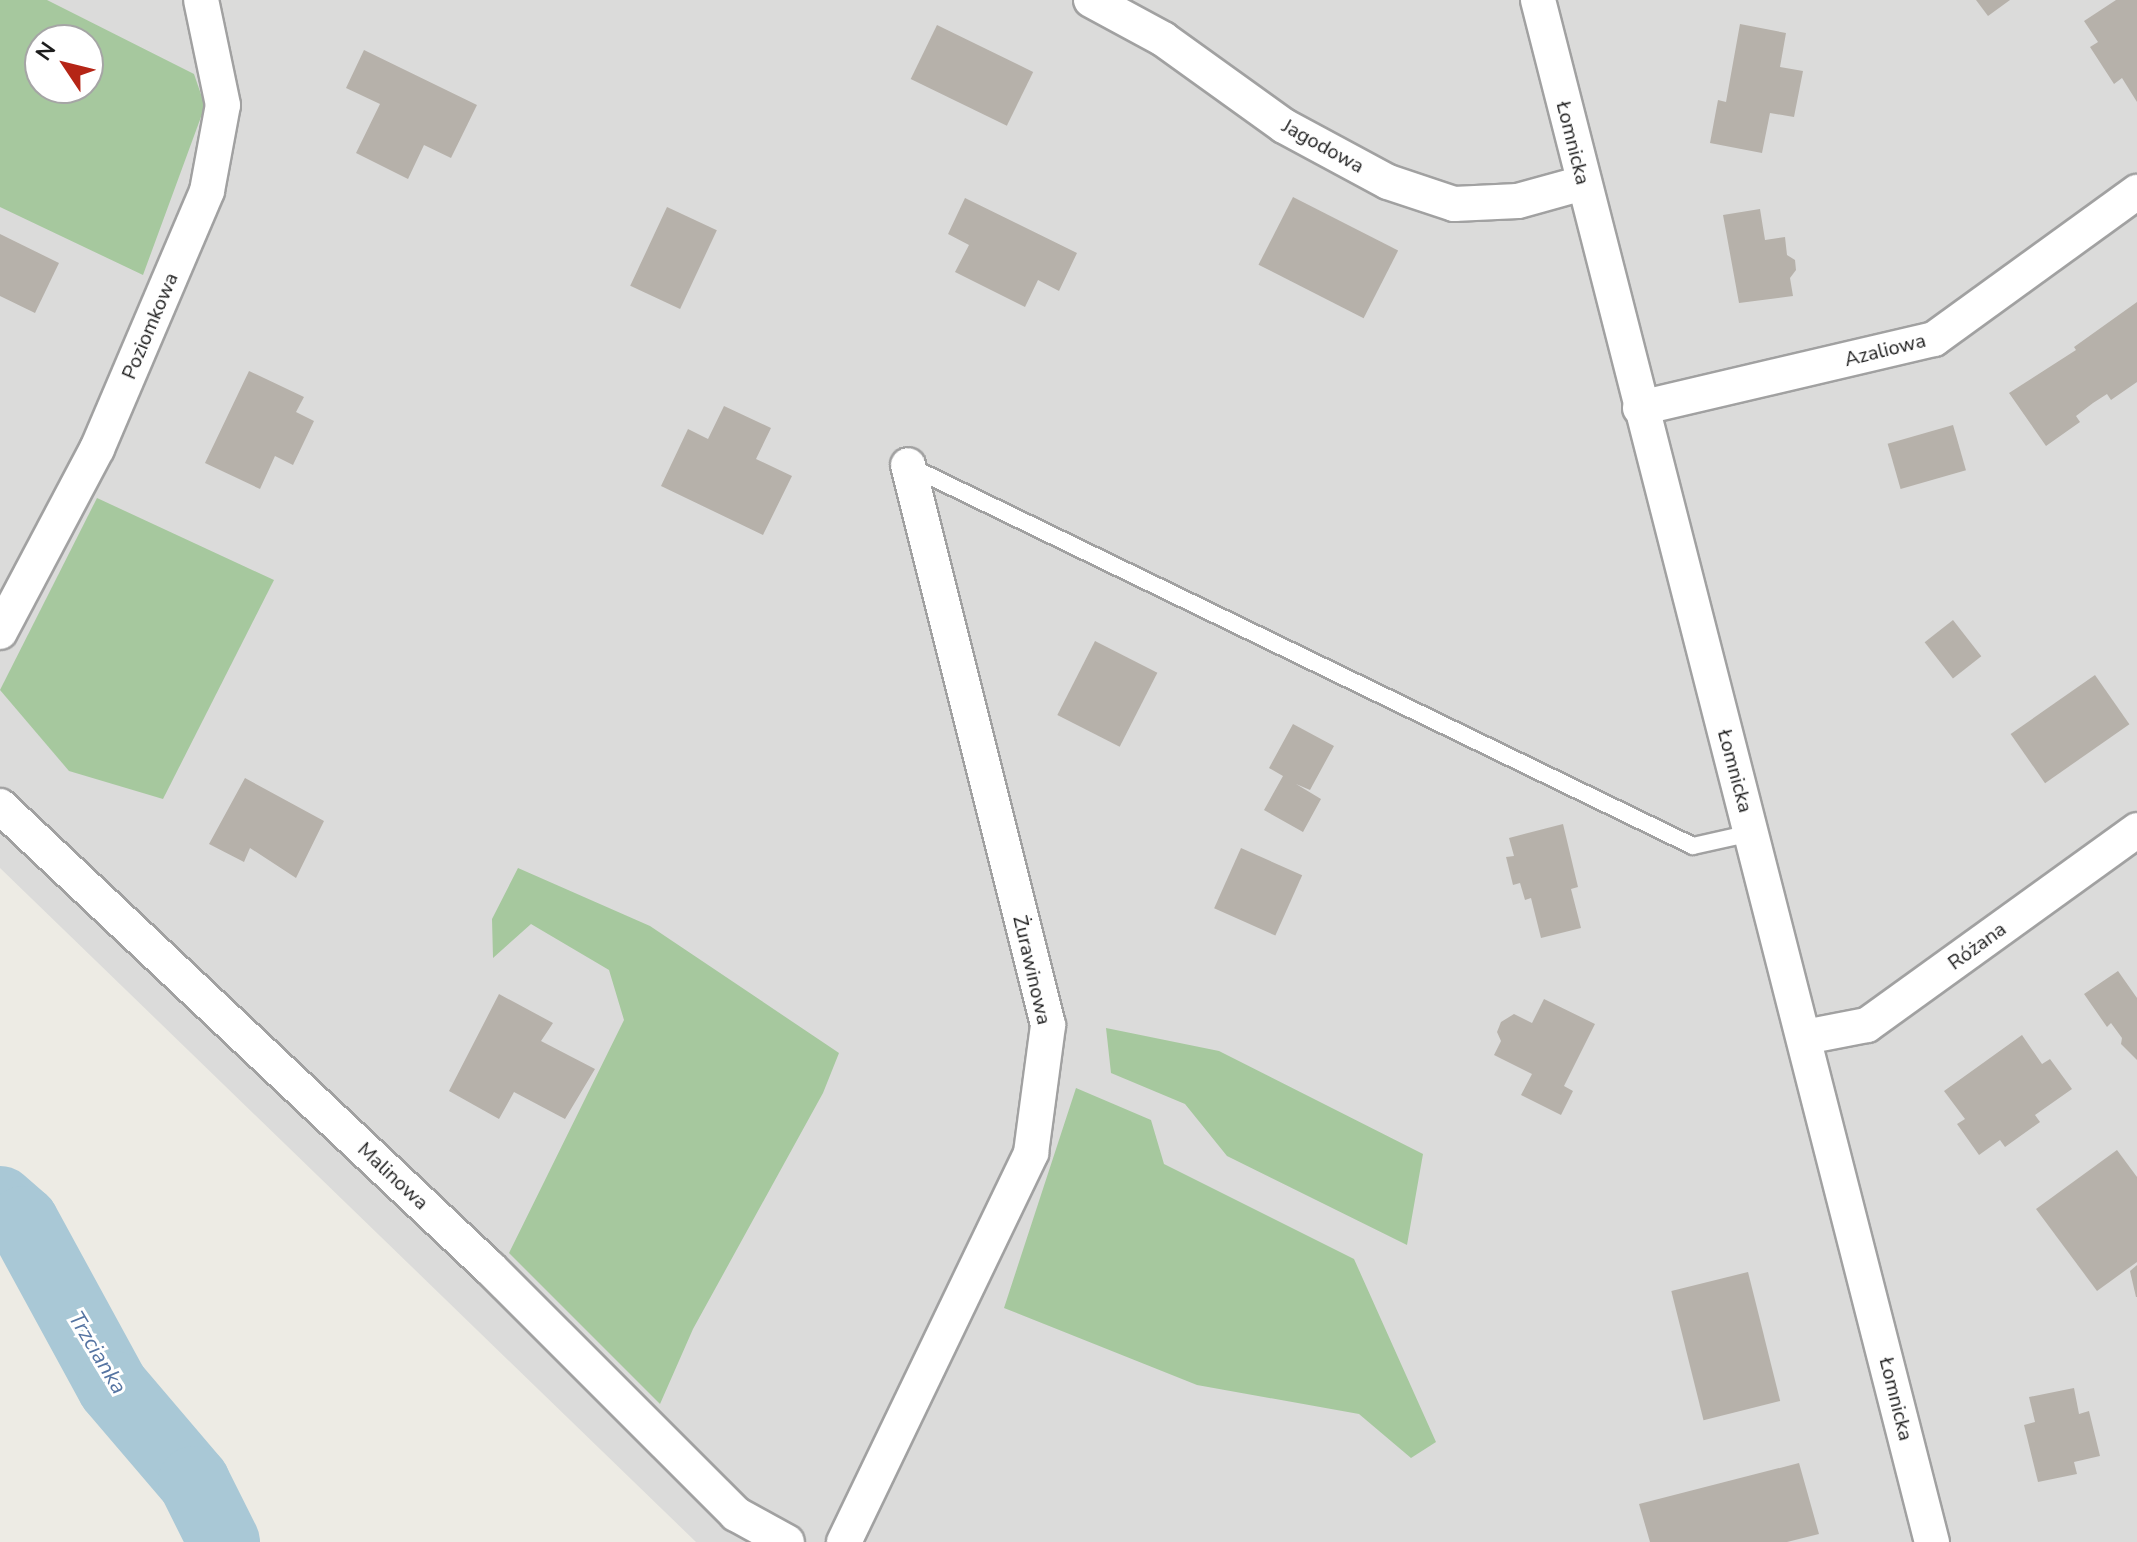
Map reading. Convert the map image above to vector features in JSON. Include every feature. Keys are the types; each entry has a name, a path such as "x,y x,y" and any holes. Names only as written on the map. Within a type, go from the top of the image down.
{"street":[{"name":"Poziomkowa","path":"0,632 97,449 207,191 223,105 201,0"},
{"name":"Jagodowa","path":"1091,0 1163,39 1284,126 1388,182 1454,204 1518,201 1583,183"},
{"name":"Łomnicka","path":"1538,0 1932,1542"},
{"name":"Azaliowa","path":"1640,408 1934,339 2137,192"},
{"name":"Żurawinowa","path":"844,1542 1031,1153 1048,1025 908,465"},
{"name":"Malinowa","path":"0,806 490,1268 736,1514 787,1542"},
{"name":"Różana","path":"1805,1037 1867,1025 2137,830"}],"lane":[{"path":"908,465 1693,846 1751,833"}],"shaded area":[{"path":"0,0 2137,0 2137,1542 696,1542 0,868"}],"green space":[{"path":"0,0 47,0 95,24 24,24 24,104 104,104 104,29 194,74 205,106 143,275 0,207"},
{"path":"97,498 274,580 163,799 69,771 0,690"},
{"path":"518,868 650,926 839,1053 823,1093 693,1329 660,1404 509,1253 624,1020 609,970 531,924 493,958 492,919"},
{"path":"1106,1028 1219,1051 1423,1154 1407,1245 1227,1156 1185,1104 1111,1073"},
{"path":"1076,1088 1151,1120 1164,1164 1354,1259 1436,1442 1411,1458 1359,1414 1197,1385 1004,1308"}],"building":[{"path":"1976,0 2010,0 1988,16"},
{"path":"2116,0 2137,0 2137,102 2122,78 2114,84 2090,47 2098,42 2084,21"},
{"path":"1740,24 1786,33 1780,67 1803,71 1794,117 1770,113 1762,153 1710,143 1718,100 1726,102"},
{"path":"937,25 1033,72 1007,126 911,79"},
{"path":"364,50 477,105 451,158 424,145 408,179 356,153 380,104 346,88"},
{"path":"1293,197 1398,251 1364,318 1258,265"},
{"path":"965,198 1077,253 1059,291 1038,280 1025,307 955,272 969,245 948,234"},
{"path":"667,207 717,230 680,309 630,286"},
{"path":"1760,209 1765,240 1785,237 1787,255 1795,260 1796,270 1790,278 1793,296 1739,303 1723,215"},
{"path":"0,234 59,263 35,313 0,296"},
{"path":"2137,302 2137,382 2111,400 2107,394 2093,403 2076,416 2080,422 2046,446 2009,393 2076,350 2074,347"},
{"path":"249,371 304,397 296,412 314,421 293,465 275,456 260,489 205,463"},
{"path":"724,406 771,428 756,459 792,476 763,535 661,486 688,429 708,439"},
{"path":"1953,425 1966,470 1901,489 1888,444"},
{"path":"1953,620 1981,656 1953,678 1925,642"},
{"path":"1095,641 1157,673 1120,747 1057,715"},
{"path":"2095,675 2129,724 2045,783 2011,734"},
{"path":"1293,724 1334,746 1310,790 1296,784 1321,799 1303,832 1264,810 1283,776 1269,768"},
{"path":"245,778 324,821 296,878 250,848 244,862 209,844"},
{"path":"1563,824 1578,887 1571,889 1581,928 1541,938 1531,898 1525,900 1520,883 1513,885 1506,857 1514,856 1509,838"},
{"path":"1241,848 1302,875 1275,936 1214,908"},
{"path":"2118,971 2137,998 2137,1060 2121,1044 2122,1038 2111,1023 2107,1027 2084,994"},
{"path":"499,994 553,1023 541,1041 595,1069 565,1119 514,1092 499,1119 449,1091"},
{"path":"1544,999 1595,1024 1564,1086 1573,1091 1561,1115 1521,1095 1532,1074 1494,1055 1501,1041 1497,1032 1501,1022 1514,1014 1532,1023"},
{"path":"2022,1035 2042,1064 2050,1059 2072,1089 2035,1115 2040,1122 2005,1147 2000,1140 1979,1155 1957,1124 1965,1119 1944,1091"},
{"path":"2117,1150 2137,1177 2137,1262 2097,1291 2036,1209"},
{"path":"2137,1265 2137,1297 2136,1297 2130,1271"},
{"path":"1748,1272 1780,1401 1704,1420 1671,1291"},
{"path":"2074,1388 2079,1414 2089,1411 2100,1456 2074,1462 2077,1474 2038,1482 2024,1425 2035,1422 2029,1397"},
{"path":"1799,1463 1819,1534 1787,1542 1650,1542 1639,1504"}],"waterway":[{"name":"Trzcianka","path":"0,1202 23,1222 113,1387 194,1482 224,1542"}]}
